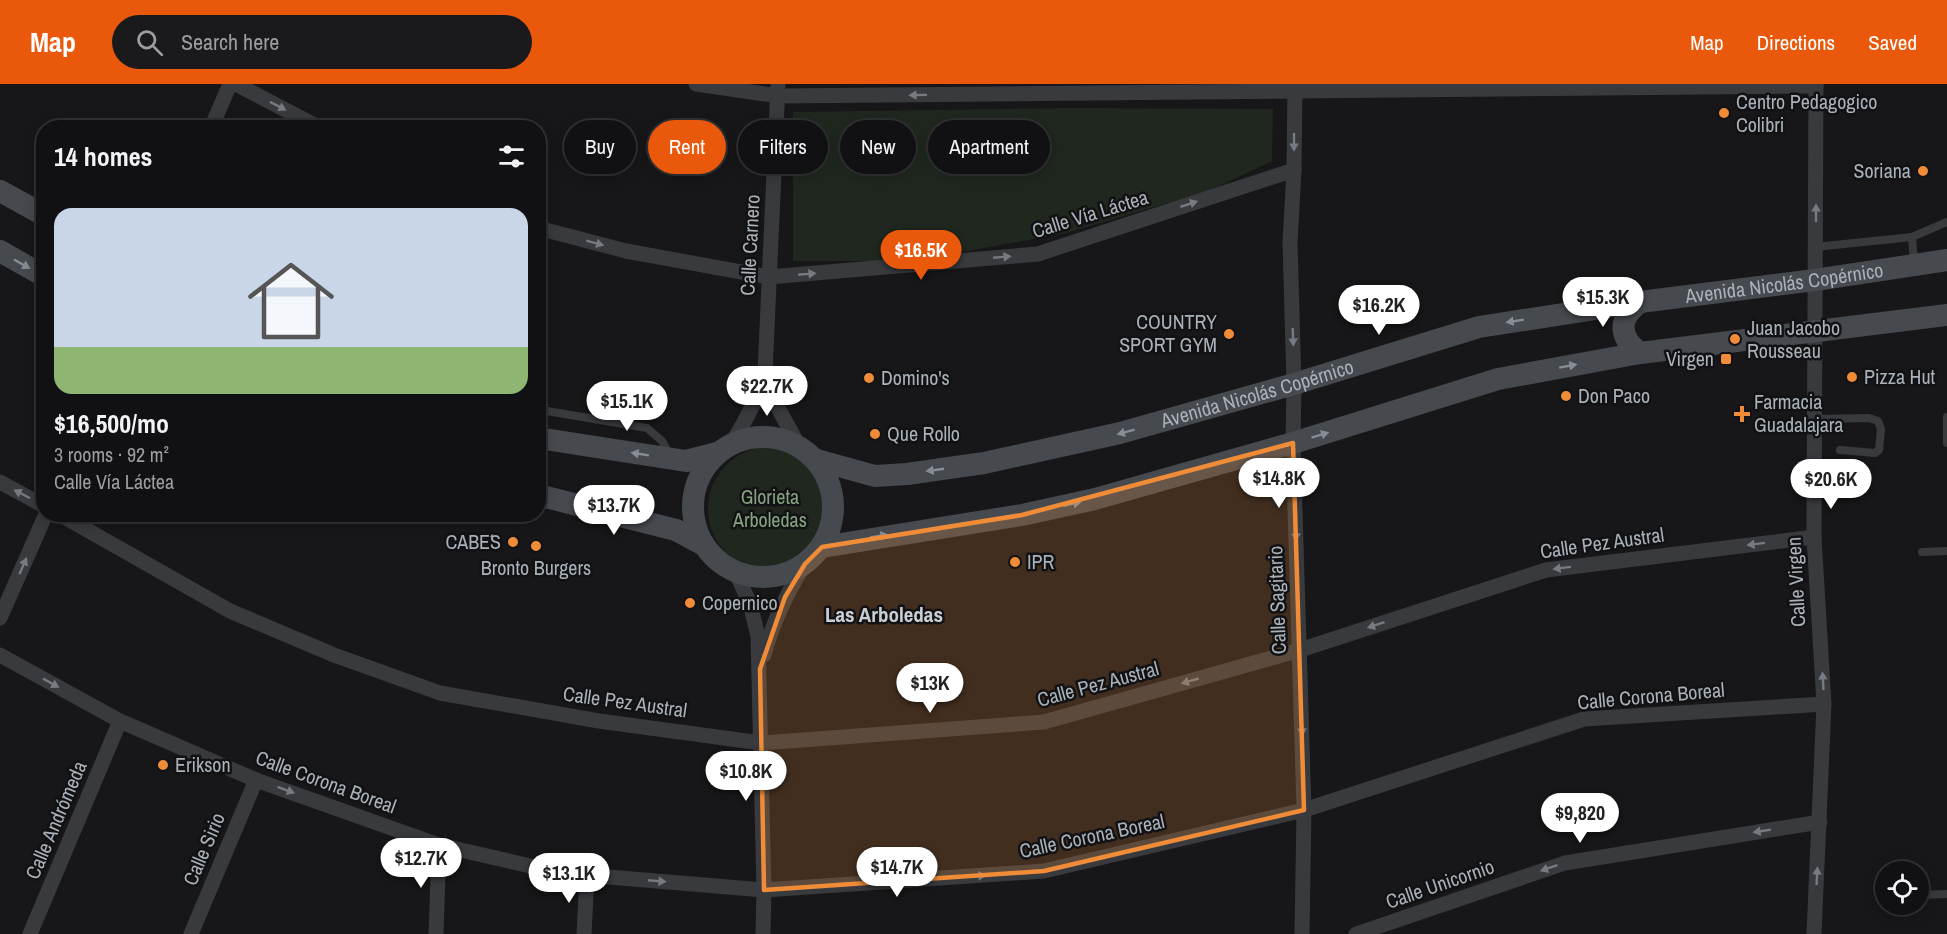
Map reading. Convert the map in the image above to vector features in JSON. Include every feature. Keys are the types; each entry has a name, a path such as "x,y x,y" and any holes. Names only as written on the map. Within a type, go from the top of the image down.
{"main road":[{"path":"0,191 36,211"},
{"path":"0,251 36,271"},
{"name":"Avenida Nicolás Copérnico","path":"808,453 875,476 907,474 984,463 1120,433 1294,384 1479,327 1640,302 1815,280 1947,260"},
{"path":"1640,302 1630,310 1624,321 1624,334 1630,346 1641,353"},
{"path":"822,547 1022,515 1095,500 1293,443 1498,379 1641,353 1947,315"},
{"path":"546,439 686,461 758,436 786,440 808,453 829,480 834,502 832,526 822,547 805,564 784,575 760,578 736,573 716,561 702,544 693,520 693,496 701,472 724,449"},
{"path":"546,497 676,530 702,544"}],"street":[{"path":"214,120 230,84"},
{"path":"236,84 305,120"},
{"path":"696,84 778,90 1816,85"},
{"name":"Calle Virgen","path":"1814,934 1824,704 1814,537 1816,85"},
{"name":"Calle Sagitario","path":"1294,88 1294,170 1290,243 1294,384 1293,443 1304,810 1302,934"},
{"name":"Calle Carnero","path":"724,449 746,422 757,399 765,373 778,90"},
{"name":"Calle Vía Láctea","path":"546,230 626,251 769,278 1038,254 1294,170"},
{"name":"Calle Carnero","path":"765,373 773,399 808,453"},
{"path":"0,482 36,502"},
{"path":"0,618 42,522"},
{"name":"Calle Pez Austral","path":"73,522 230,611 334,655 440,693 599,721 761,743 1044,722 1300,650 1546,570 1814,537"},
{"path":"760,669 770,632 785,597 805,564"},
{"path":"736,573 750,604 759,636 763,934"},
{"name":"Calle Corona Boreal","path":"0,655 120,721 256,780 439,845 561,873 764,890 1044,871 1304,810 1584,719 1824,704"},
{"name":"Calle Andrómeda","path":"30,934 120,721"},
{"name":"Calle Sirio","path":"191,934 256,780"},
{"name":"Calle Unicornio","path":"1356,934 1565,863 1820,822"},
{"path":"436,934 439,845"},
{"path":"584,934 586,875"}],"lane":[{"path":"1815,247 1912,237 1947,222"},
{"path":"1912,237 1915,265"},
{"path":"546,411 647,428 662,441 673,459"},
{"path":"1947,417 1947,443"},
{"path":"1815,419 1869,418 1878,421 1881,429 1879,450 1875,453 1840,450"},
{"path":"1922,552 1947,551"},
{"path":"1929,895 1947,894"}],"highlighted area":[{"path":"1293,443 1304,810 1044,871 764,890 760,669 785,597 805,564 822,547 1022,515"}],"green space":[{"path":"1070,108 1273,109 1272,161 1209,191 1066,233 968,251 889,261 793,261 793,174 828,174 828,120 793,120 793,112"},
{"name":"Glorieta Arboledas","path":"770,447 794,452 814,465 827,485 832,509 827,533 814,553 794,566 770,571 746,566 726,553 713,533 708,509 713,485 726,465 746,452"}],"place":[{"name":"Centro Pedagogico Colibri","path":"1724,113"},
{"name":"Soriana","path":"1923,171"},
{"name":"COUNTRY SPORT GYM","path":"1229,334"},
{"name":"Juan Jacobo Rousseau","path":"1735,339"},
{"name":"Virgen","path":"1726,359"},
{"name":"Pizza Hut","path":"1852,377"},
{"name":"Domino's","path":"869,378"},
{"name":"Don Paco","path":"1566,396"},
{"name":"Farmacia Guadalajara","path":"1742,414"},
{"name":"Que Rollo","path":"875,434"},
{"name":"CABE´S","path":"513,542"},
{"name":"Bronto Burgers","path":"536,546"},
{"name":"IPR","path":"1015,562"},
{"name":"Copernico","path":"690,603"},
{"name":"Erikson","path":"163,765"}],"district":[{"name":"Las Arboledas","path":"884,615"}]}
